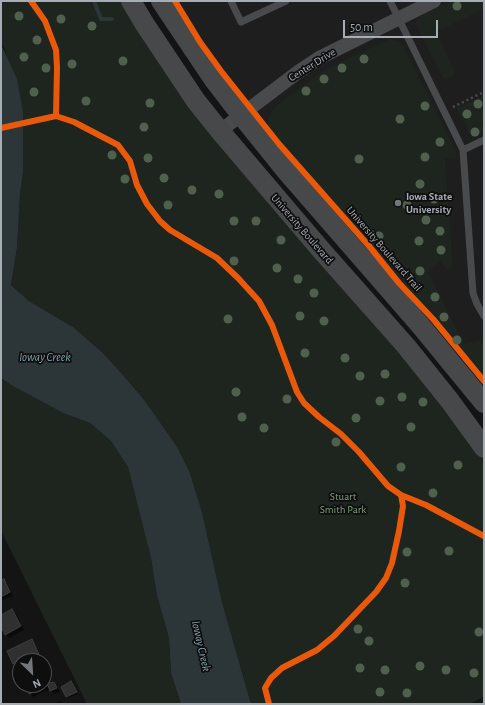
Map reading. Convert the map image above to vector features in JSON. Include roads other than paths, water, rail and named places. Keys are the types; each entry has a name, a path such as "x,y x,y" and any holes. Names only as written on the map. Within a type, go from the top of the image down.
{"main road":[{"name":"University Boulevard","path":"132,1 148,29 196,101 322,251 406,346 450,401 484,448"},
{"path":"161,1 214,80 240,115 291,178 420,325 484,403"}],"street":[{"name":"Center Drive","path":"220,131 292,76 319,58 434,1"}],"lane":[{"path":"231,1 241,22 286,1"},
{"path":"390,1 462,150 473,293 484,316"},
{"path":"462,150 484,140"}],"water":[{"name":"Ioway Creek","path":"1,44 17,79 23,112 23,173 20,194 17,248 11,285 29,301 73,327 103,353 145,401 177,447 190,473 202,512 222,602 251,704 181,704 171,673 169,638 157,596 151,558 128,467 111,441 90,423 63,413 1,378"}],"waterway":[{"path":"94,1 101,19 112,19"}],"place":[{"name":"Iowa State University","path":"398,203"}],"park label":[{"name":"Stuart Smith Park","path":"343,503"}]}
